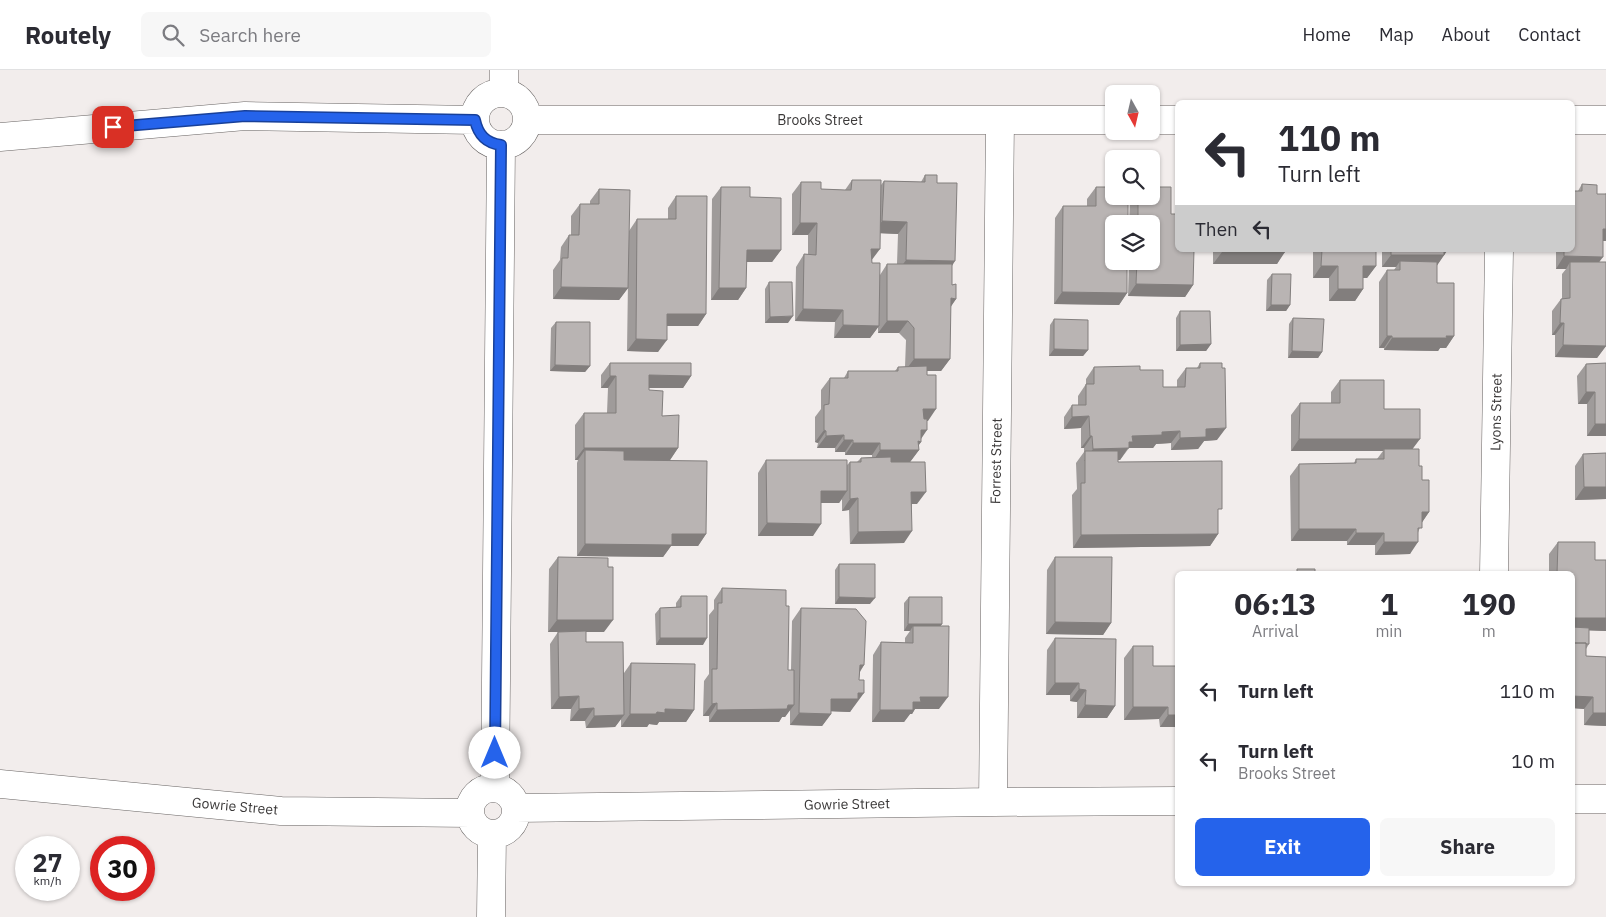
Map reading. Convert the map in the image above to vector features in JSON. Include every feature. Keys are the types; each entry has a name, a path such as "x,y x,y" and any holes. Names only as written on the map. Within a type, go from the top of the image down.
{"street":[{"path":"504,82 512,95 518,99 527,112 527,120 522,135 516,141 501,145 493,144 480,135 475,120 476,111 480,103 487,97 495,94 504,82"},
{"path":"0,137 245,116 475,120"},
{"name":"Brooks Street","path":"527,120 1105,120"},
{"name":"Forrest Street","path":"993,802 1000,120"},
{"path":"1160,120 1175,120"},
{"path":"1575,120 1606,120"},
{"path":"495,788 501,145"},
{"name":"Lyons Street","path":"1494,571 1499,252"},
{"name":"Gowrie Street","path":"0,784 281,811 470,813"},
{"path":"495,788 506,792 516,808 510,827 492,834 480,830 470,813 474,798 487,790 495,788"},
{"path":"1575,800 1606,800"},
{"name":"Gowrie Street","path":"516,808 1175,801"},
{"path":"491,917 492,834"}],"building":[{"path":"925,175 937,175 937,183 957,183 955,261 906,260 907,222 882,221 884,181 925,182"},
{"path":"852,180 881,180 880,249 871,249 872,263 880,263 879,326 843,325 843,310 803,309 804,254 816,255 817,223 800,223 801,182 821,182 821,189 851,190"},
{"path":"1582,184 1597,185 1597,194 1606,194 1606,229 1603,229 1603,257 1564,256 1564,252 1575,252 1575,191 1582,191"},
{"path":"721,187 750,187 750,197 781,198 781,250 747,250 746,288 719,288"},
{"path":"1096,187 1105,187 1105,205 1128,205 1128,215 1105,215 1105,270 1127,270 1127,293 1062,292 1063,206 1096,206"},
{"path":"1160,187 1171,187 1171,214 1175,214 1175,252 1194,252 1193,285 1136,284 1137,270 1160,270 1160,215 1138,215 1138,205 1160,205"},
{"path":"599,189 630,190 628,288 561,287 562,258 568,258 569,235 579,235 580,204 599,204"},
{"path":"676,196 707,196 706,314 667,314 667,340 636,339 637,219 676,219"},
{"path":"1322,252 1376,252 1376,266 1363,266 1363,289 1338,289 1338,266 1321,266"},
{"path":"1391,252 1444,252 1444,255 1391,255"},
{"path":"1400,261 1437,262 1437,283 1454,283 1454,336 1446,336 1447,338 1392,338 1392,336 1387,336 1387,270 1400,270"},
{"path":"1570,262 1606,262 1606,346 1563,345 1564,323 1560,323 1561,299 1570,298"},
{"path":"887,264 952,264 952,285 956,284 956,299 951,298 950,359 914,359 914,328 908,321 887,321"},
{"path":"1272,274 1291,274 1290,305 1271,305"},
{"path":"769,282 792,282 793,316 770,317"},
{"path":"1180,311 1210,311 1211,344 1180,345"},
{"path":"1293,318 1324,319 1322,352 1292,351"},
{"path":"1054,319 1088,320 1088,350 1054,349"},
{"path":"556,322 590,322 590,366 555,365"},
{"path":"610,363 691,363 691,376 649,375 649,390 663,391 662,416 679,415 678,448 584,448 584,413 616,413 616,376 610,376"},
{"path":"1200,363 1222,363 1222,368 1225,368 1226,428 1206,429 1206,437 1180,438 1180,431 1162,432 1162,435 1132,436 1133,442 1129,442 1129,448 1093,449 1089,416 1072,417 1072,405 1086,405 1086,384 1094,384 1094,367 1140,366 1140,370 1163,370 1163,387 1185,387 1186,368 1200,368"},
{"path":"1606,363 1606,424 1595,424 1595,392 1586,392 1586,364"},
{"path":"927,366 927,375 936,375 936,409 923,409 924,419 927,419 927,430 921,430 921,442 918,441 919,450 880,450 880,443 853,443 853,440 844,440 844,435 826,436 826,431 824,430 824,405 829,404 830,378 848,378 848,371 898,371 898,367"},
{"path":"1340,380 1384,380 1384,409 1420,409 1420,439 1299,439 1300,403 1340,403"},
{"path":"1384,449 1419,449 1419,466 1422,466 1422,480 1429,480 1429,512 1422,512 1422,528 1418,528 1418,542 1384,542 1384,533 1356,533 1356,529 1299,529 1299,464 1356,463 1356,459 1384,459"},
{"path":"585,450 624,451 624,460 707,461 706,534 672,534 672,545 585,544"},
{"path":"1085,451 1118,451 1118,462 1222,461 1222,509 1218,509 1218,534 1081,535 1081,483 1085,483"},
{"path":"1606,453 1606,487 1584,487 1583,454"},
{"path":"891,457 891,462 925,462 926,492 911,492 912,531 858,532 858,498 850,499 850,462 861,462 861,458"},
{"path":"766,460 847,460 847,491 821,491 821,524 767,523"},
{"path":"1558,542 1595,542 1595,560 1606,560 1606,618 1575,618 1575,571 1557,571"},
{"path":"558,557 608,558 608,567 613,567 613,620 557,620"},
{"path":"1055,557 1112,557 1111,623 1055,622"},
{"path":"839,564 875,564 875,598 839,597"},
{"path":"1297,569 1315,569 1315,571 1297,571"},
{"path":"722,588 786,590 786,606 789,606 788,670 794,670 794,705 788,705 787,709 717,710 717,703 712,704 712,669 717,669 718,603 722,603"},
{"path":"681,596 707,596 707,638 660,638 660,608 681,607"},
{"path":"909,597 942,597 942,624 908,624"},
{"path":"801,608 856,609 866,621 864,665 860,665 859,680 864,680 864,693 858,693 858,699 831,699 831,714 799,713"},
{"path":"913,626 949,626 948,697 920,697 921,702 913,702 913,710 880,710 881,642 913,643"},
{"path":"1575,627 1589,628 1589,644 1575,643"},
{"path":"586,631 586,642 623,642 624,715 594,716 594,708 579,709 579,696 559,697 558,632"},
{"path":"1055,638 1116,639 1115,706 1085,705 1086,690 1079,689 1079,683 1055,683"},
{"path":"1575,643 1586,643 1586,656 1606,657 1606,713 1593,713 1593,697 1575,696"},
{"path":"1133,646 1153,646 1153,666 1175,666 1175,715 1168,715 1168,707 1133,707"},
{"path":"631,663 695,664 694,710 665,709 665,713 630,714"}],"route":[{"path":"113,127 245,116 475,120 476,128 480,135 493,144 501,145 495,753"}]}
